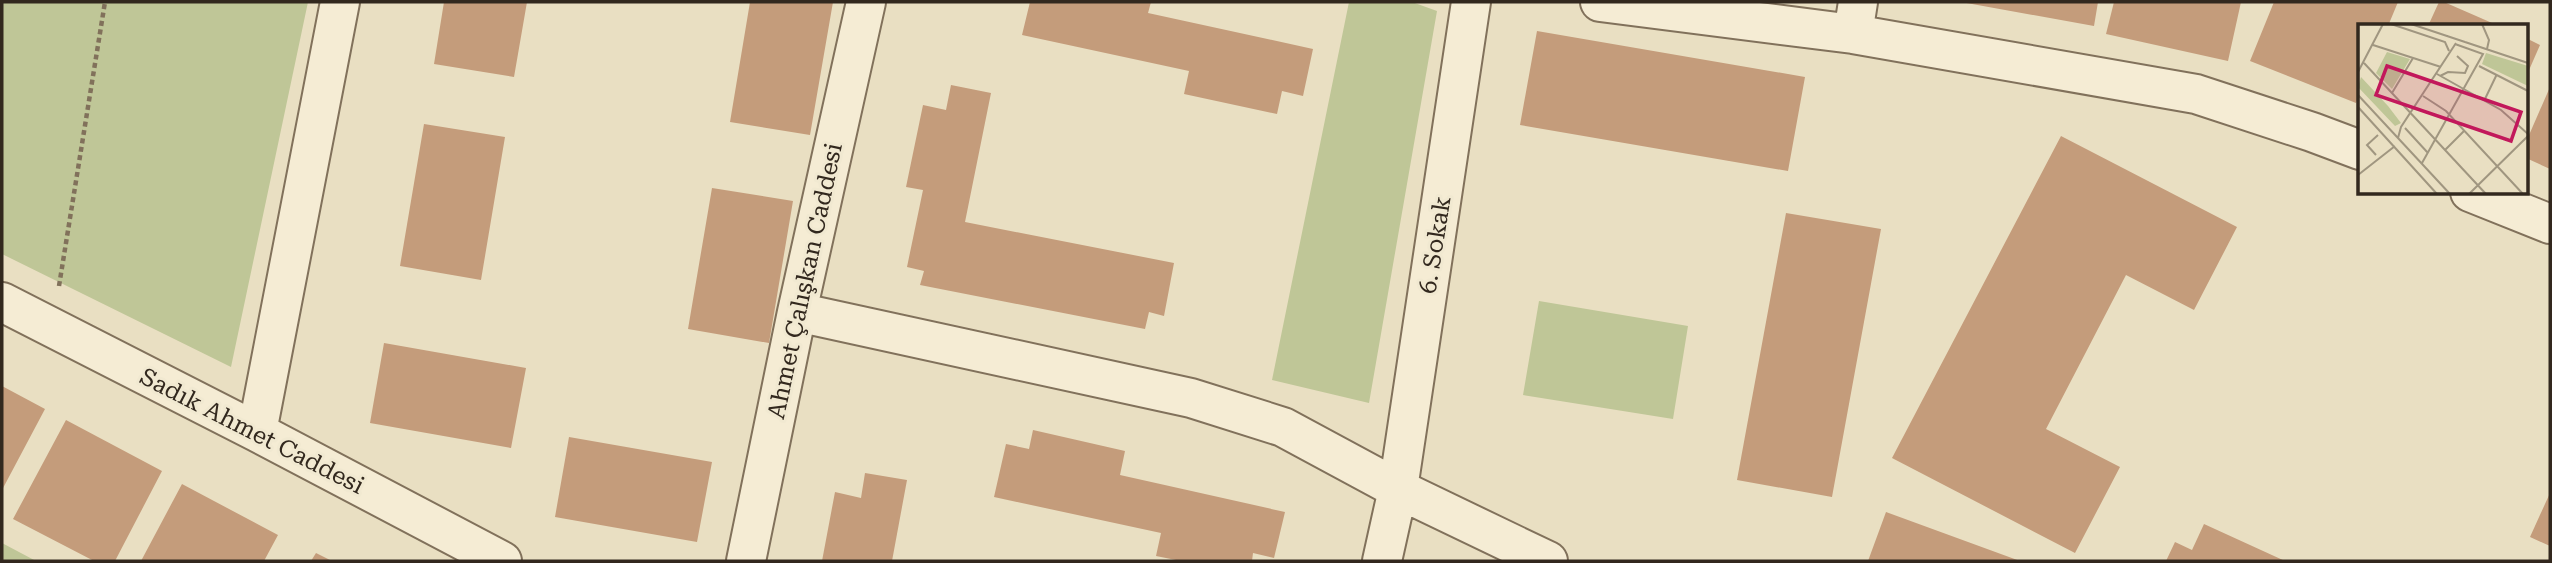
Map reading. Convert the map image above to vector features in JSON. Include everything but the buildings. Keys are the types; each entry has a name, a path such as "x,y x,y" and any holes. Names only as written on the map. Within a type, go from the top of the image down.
{"street":[{"path":"257,432 340,2"},
{"name":"Ahmet Çalışkan Caddesi","path":"746,561 797,312 866,2"},
{"name":"6. Sokak","path":"1382,561 1398,489 1471,2"},
{"path":"1600,2 1855,18 1986,56 2196,94 2358,149"},
{"path":"2475,194 2550,223"},
{"name":"Sadık Ahmet Caddesi","path":"2,302 502,561"},
{"path":"797,312 1191,398 1283,428 1398,489 1548,561"}],"path":[{"path":"52,328 105,2"}],"green space":[{"path":"2,2 308,2 231,367 2,254"},
{"path":"1349,2 1412,2 1437,11 1369,403 1272,380"},
{"path":"1539,301 1688,326 1673,419 1523,395"},
{"path":"2,543 36,561 2,561"}]}
